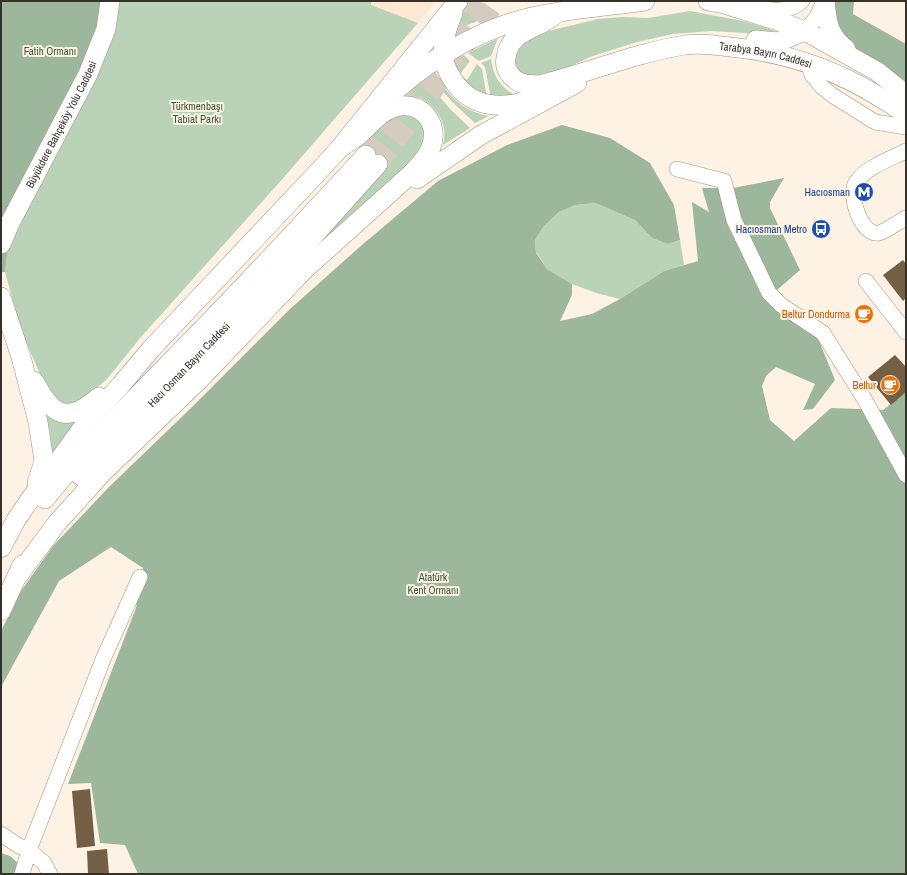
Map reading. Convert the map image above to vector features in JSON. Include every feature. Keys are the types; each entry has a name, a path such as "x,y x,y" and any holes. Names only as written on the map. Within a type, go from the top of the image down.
{"main road":[{"name":"Büyükdere Bahçeköy Yolu Caddesi","path":"1,244 11,221 88,74 106,29 110,1"},
{"path":"458,1 447,28 444,40 444,61 449,74 457,87 473,100 485,104 511,105 566,88"},
{"path":"1,548 16,520 86,423 120,386 151,348 285,208 339,148 458,1"},
{"path":"366,115 411,77 466,42 493,30 535,16 645,1"},
{"path":"825,1 828,24 831,33 841,46 878,72 906,95"},
{"path":"716,2 805,31 861,61"},
{"path":"559,12 543,23 522,32 511,42 507,51 506,61 508,71 513,79 523,84 539,85 613,62"},
{"path":"705,44 719,40 736,39 778,42 805,31"},
{"name":"Tarabya Bayırı Caddesi","path":"613,62 663,49 687,45 705,44 750,49 808,62 826,69 862,87 906,116"},
{"path":"374,208 401,192 430,169 473,140 566,88 589,77 613,62"},
{"path":"1,611 17,577 56,523 102,473 198,381 305,269 412,174 426,157 431,148 434,137 434,128 430,119 424,112 408,106 396,107 377,117 360,134 339,148"},
{"name":"Hacı Osman Bayırı Caddesi","path":"1,563 61,479 152,381 307,220 372,160 317,232 74,484 50,514 33,543 17,577"},
{"path":"1,297 21,357 43,447 44,461 40,477 29,501"},
{"path":"21,357 49,405 64,413 72,413 80,411 100,397 116,379 151,348"}],"street":[{"path":"716,2 770,10 787,9 802,1"},
{"path":"805,31 817,17 825,1"},
{"path":"808,62 812,75 822,87 832,95 875,122 906,127"},
{"path":"906,151 868,171 855,185 854,204 860,221 873,232 879,233 906,218"},
{"path":"677,169 724,181 734,220 769,293 781,304 823,333 865,400 906,475"},
{"path":"866,281 906,332"},
{"path":"22,874 24,848 104,657 140,577"},
{"path":"1,834 24,848 44,863 50,874"},
{"path":"1,843 24,848"}],"shaded area":[{"path":"371,1 436,1 418,23 371,5"}],"green space":[{"name":"Fatih Ormanı","path":"1,1 113,1 115,21 109,47 11,220 5,272 1,272"},
{"name":"Türkmenbaşı Tabiat Parkı","path":"113,1 371,1 371,5 418,23 278,184 141,337 107,379 84,399 73,403 63,403 54,398 43,381 21,330 5,272 11,220"},
{"path":"469,1 476,1 487,10 497,13 453,31 459,14"},
{"path":"832,1 854,1 853,14 906,44 906,83 899,77 827,36"},
{"path":"690,11 745,22 776,32 775,35 712,31 673,34 637,42 590,57 550,76 531,80 513,68 515,48 536,34 598,19 623,17 648,18"},
{"path":"498,38 491,56 479,61 468,53"},
{"path":"464,55 470,61 460,74 467,80 477,64 482,69 487,98 462,83 453,59"},
{"path":"491,59 494,71 499,81 506,89 516,96 491,99 485,67 481,63"},
{"path":"435,71 456,101 470,110 489,116 475,123 451,100 429,74"},
{"path":"424,78 450,109 470,128 443,145 444,129 435,109 424,100 403,94"},
{"path":"402,115 412,117 419,121 423,126 424,138 414,160 347,218 309,254 384,167 359,147 387,119"},
{"name":"Atatürk Kent Ormanı","path":"562,125 610,138 650,163 674,205 680,240 668,244 652,238 635,220 595,203 575,205 559,212 544,226 535,240 536,253 547,269 572,284 572,295 560,321 592,314 620,299 664,271 698,261 692,202 709,212 702,188 733,188 784,178 770,202 770,208 800,270 770,296 815,331 835,380 813,409 803,410 815,384 776,367 766,376 762,386 770,420 794,441 831,408 883,410 906,392 906,874 138,874 125,845 100,843 91,783 68,784 136,608 143,568 111,547 59,581 1,687 1,631 21,591 53,546 109,487 290,309 363,244 438,181 507,145"},
{"path":"595,203 635,220 652,238 668,244 680,240 684,265 664,271 620,299 596,293 572,284 547,269 536,252 535,240 544,226 559,212 575,205"},
{"path":"45,415 56,420 76,424 52,454 50,432"},
{"path":"1,853 10,856 30,874 1,874"}],"building":[{"path":"903,260 906,264 906,298 903,301 883,275"},
{"name":"Beltur","path":"895,355 906,367 906,392 891,405 868,377"},
{"path":"90,789 95,846 77,848 72,791"},
{"path":"107,849 109,874 88,874 87,851"}],"tunnel":[{"path":"366,155 409,102 480,1"},
{"path":"378,164 424,104 497,1"}],"place":[{"name":"Hacıosman","path":"864,192"},
{"name":"Hacıosman Metro","path":"821,229"},
{"name":"Beltur Dondurma","path":"864,314"},
{"name":"Beltur","path":"890,385"}]}
